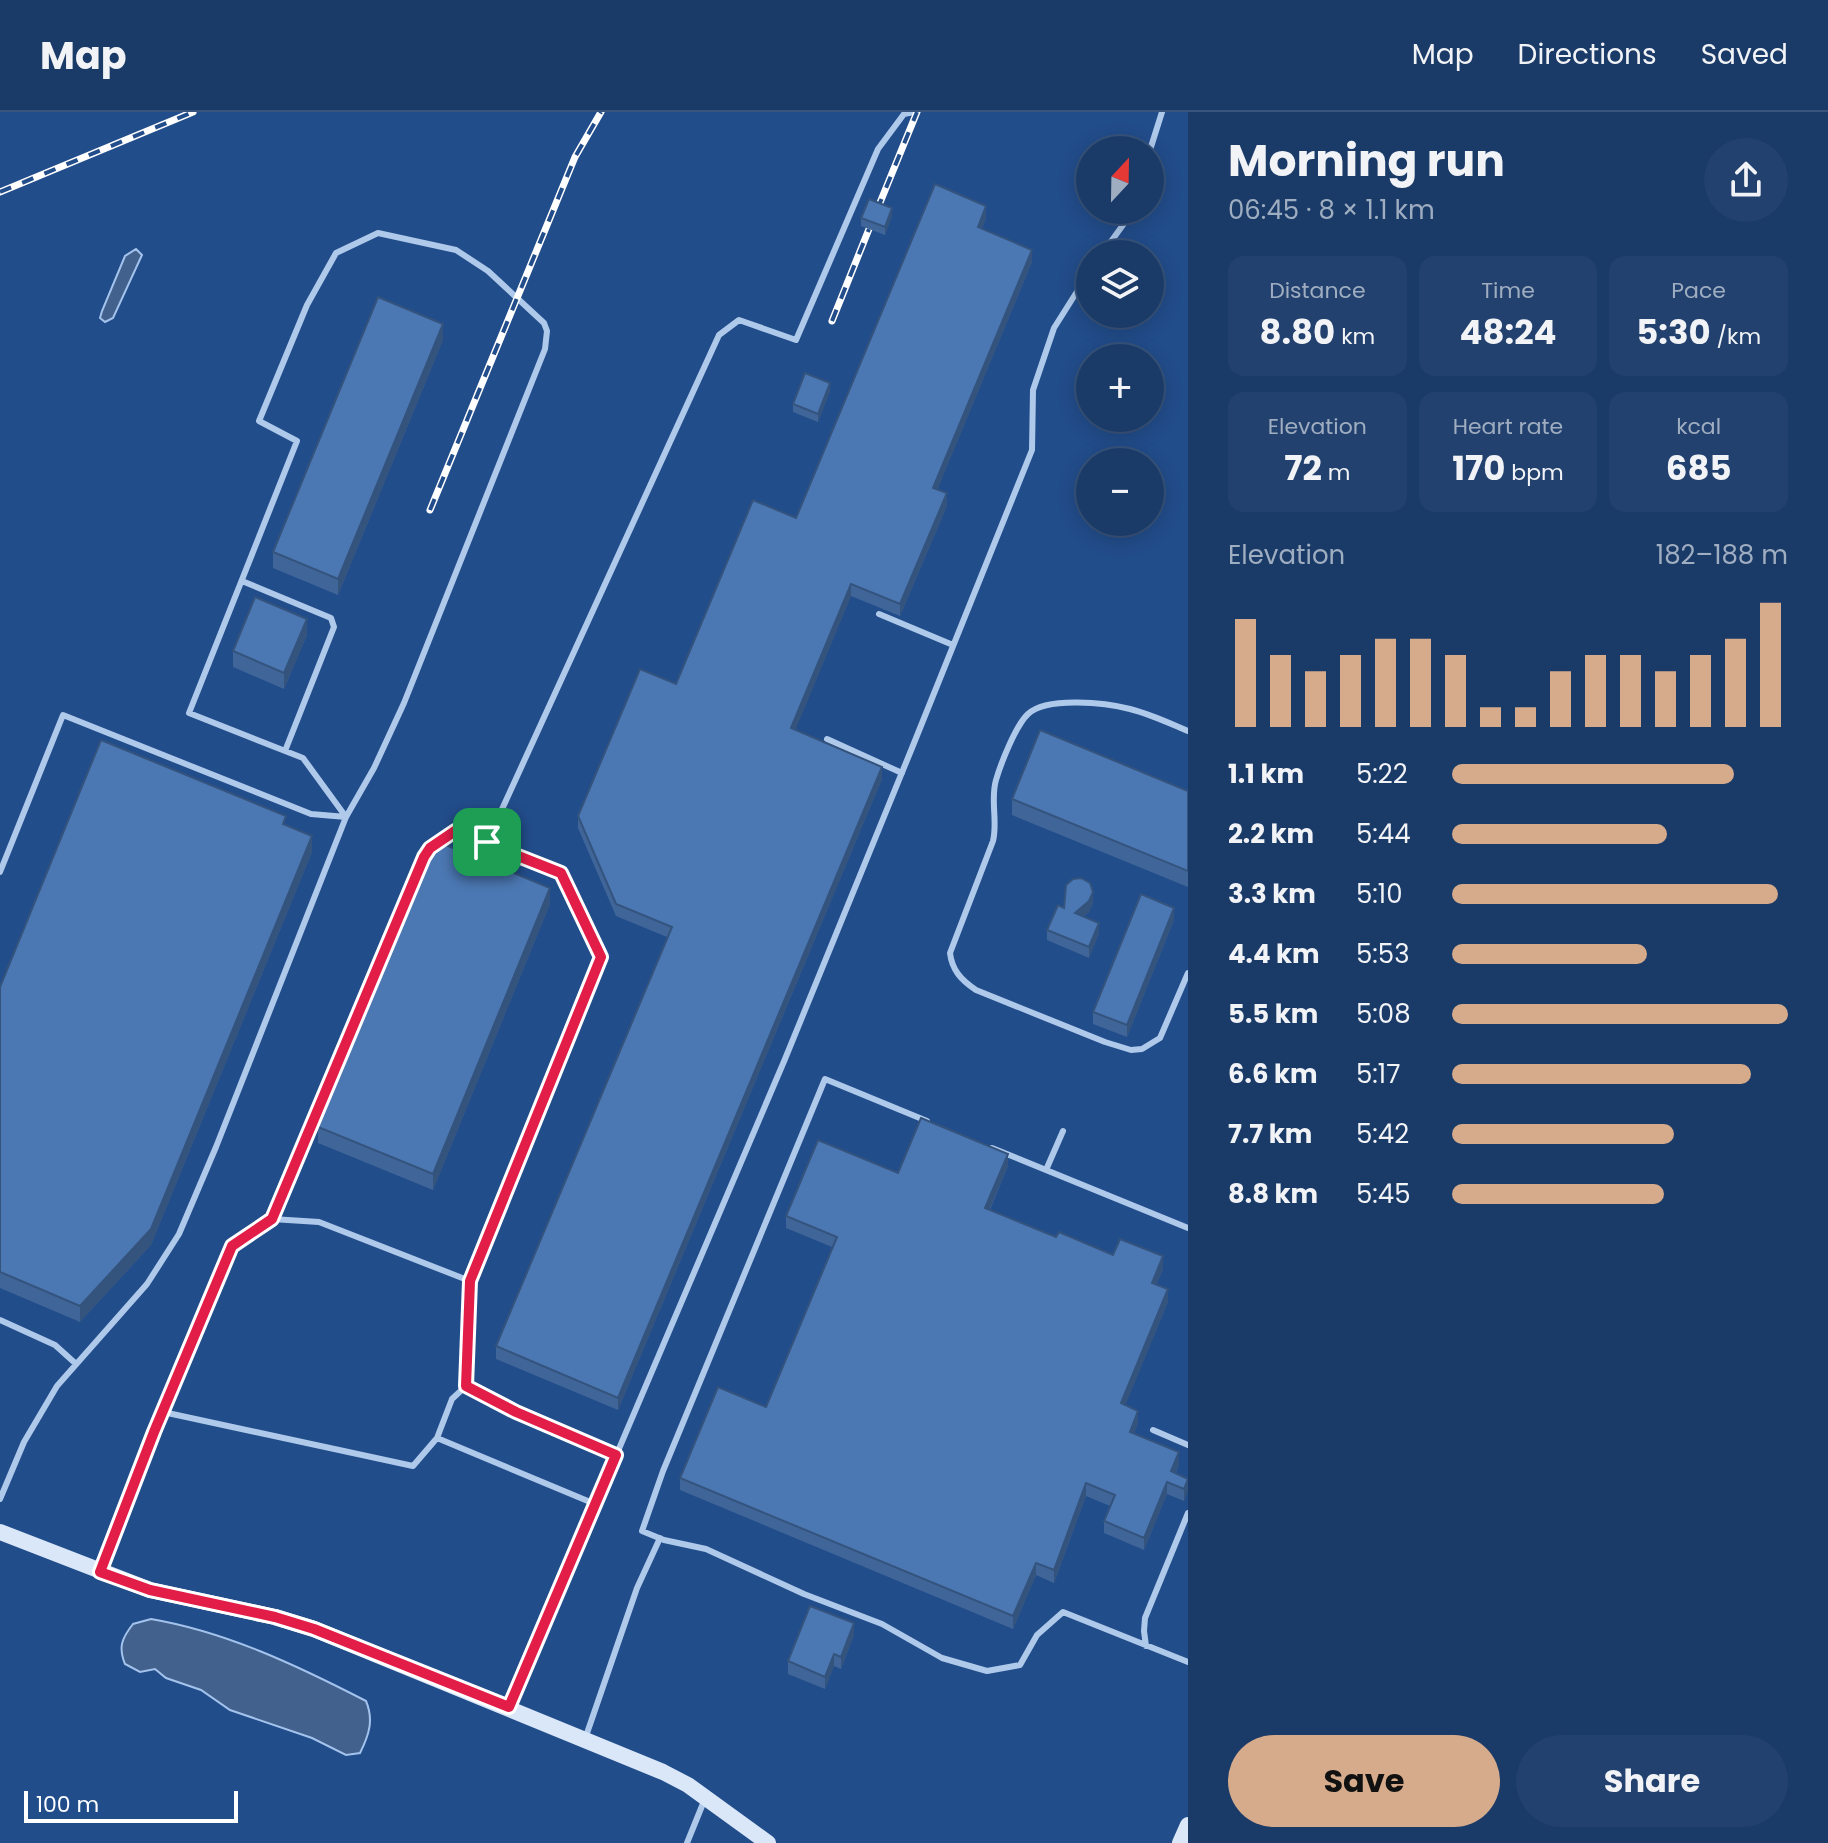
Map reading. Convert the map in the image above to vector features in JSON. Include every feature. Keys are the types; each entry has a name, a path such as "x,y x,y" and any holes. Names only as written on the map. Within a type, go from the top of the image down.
{"street":[{"path":"0,1532 150,1590 275,1617 314,1629 509,1707 663,1772 706,1797 768,1843"},
{"path":"1180,1843 1188,1825"}],"lane":[{"path":"487,842 719,335 739,320 796,340 878,149 904,114 914,112"},
{"path":"1154,136 1162,112"},
{"path":"0,1499 24,1442 57,1386 147,1284 179,1234 346,817 374,768 404,703 545,349 547,331 537,314 488,271 456,250 378,233 336,253 307,305 259,421 297,441 189,713 303,758 346,817"},
{"path":"509,1707 785,1059 1032,450 1033,390 1054,328 1076,293"},
{"path":"242,581 331,618 334,627 285,751"},
{"path":"879,614 953,645"},
{"path":"1188,731 1130,709 1095,704 1045,705 1026,715 997,777 993,841 950,953 959,977 976,990 1131,1050 1142,1049 1160,1038 1188,973"},
{"path":"0,872 63,715 311,814 346,817"},
{"path":"827,739 902,773"},
{"path":"100,1572 163,1412 232,1246 272,1219 424,857 430,848 455,831 561,873 601,957 470,1281 466,1386 452,1399 437,1438 413,1466 163,1412"},
{"path":"928,1121 825,1079 663,1471 642,1531 706,1549 804,1594 882,1624 942,1658 987,1671 1020,1665 1037,1635 1063,1612 1188,1662"},
{"path":"1046,1170 1063,1131"},
{"path":"987,1146 1188,1228"},
{"path":"272,1219 319,1222 470,1281"},
{"path":"0,1320 55,1345 75,1363"},
{"path":"466,1386 516,1412 616,1455"},
{"path":"1153,1430 1188,1445"},
{"path":"437,1438 595,1504"},
{"path":"1146,1646 1145,1618 1188,1513"},
{"path":"585,1739 637,1588 660,1538"},
{"path":"687,1843 706,1797"}],"water":[{"path":"136,249 142,255 113,318 105,322 100,318 102,311 125,256"},
{"path":"151,1619 234,1641 366,1701 369,1727 360,1753 346,1755 312,1738 230,1710 201,1690 166,1678 155,1669 140,1672 125,1664 122,1643 126,1634 133,1624"}],"building":[{"path":"935,184 986,206 978,227 1032,250 933,488 947,493 900,604 851,584 791,728 882,767 618,1398 496,1346 672,927 616,904 578,816 640,669 676,684 753,500 796,518"},
{"path":"869,199 892,208 885,227 861,218"},
{"path":"378,297 443,324 338,579 273,552"},
{"path":"805,373 830,383 818,414 793,404"},
{"path":"255,597 307,619 284,673 233,651"},
{"path":"1040,730 1188,791 1188,871 1012,799"},
{"path":"101,740 286,816 283,824 312,836 151,1229 80,1306 0,1272 0,987"},
{"path":"436,841 550,888 433,1174 318,1127"},
{"path":"1081,878 1090,883 1093,892 1089,901 1075,913 1099,923 1089,947 1047,930 1058,905 1064,908 1066,885 1073,879"},
{"path":"1141,894 1174,908 1127,1025 1093,1012"},
{"path":"921,1118 1008,1154 985,1208 1056,1237 1059,1232 1113,1255 1120,1239 1163,1256 1152,1283 1168,1289 1121,1403 1138,1411 1130,1432 1179,1452 1171,1471 1188,1479 1184,1489 1167,1482 1144,1538 1104,1521 1115,1495 1086,1483 1054,1570 1036,1563 1013,1616 680,1478 718,1387 766,1407 837,1237 786,1216 818,1140 898,1173"},
{"path":"810,1606 854,1623 841,1657 834,1654 825,1677 788,1661"}],"railway":[{"path":"0,192 193,112"},
{"path":"430,510 575,157 601,112"},
{"path":"877,210 917,112"},
{"path":"832,321 869,229"}],"route":[{"path":"455,831 487,842 561,873 601,957 470,1281 466,1386 516,1412 616,1455 509,1707 314,1629 275,1617 150,1590 100,1572 154,1432 232,1246 272,1219 424,857 430,848 455,831"}]}
